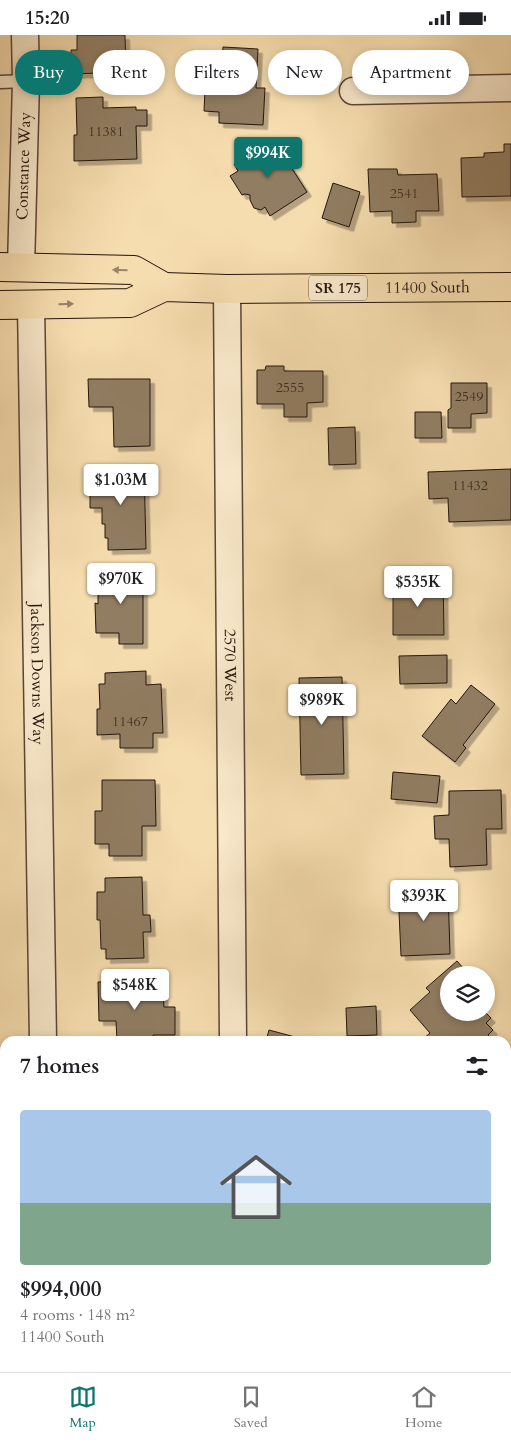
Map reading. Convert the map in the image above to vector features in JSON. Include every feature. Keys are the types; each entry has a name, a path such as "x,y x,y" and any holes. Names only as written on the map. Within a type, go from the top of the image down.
{"main road":[{"name":"11400 South","path":"11,267 134,270 164,287"},
{"name":"11400 South","path":"0,305 130,303 164,287 227,289 511,287"}],"street":[{"name":"Constance Way","path":"25,35 25,50"},
{"path":"469,89 511,88"},
{"name":"Constance Way","path":"11,267 25,95"},
{"name":"2570 West","path":"227,289 234,1036"},
{"name":"Jackson Downs Way","path":"31,305 43,1036"}],"lane":[{"path":"0,82 15,81"}],"building":[{"path":"77,35 125,35 125,50 93,50 93,73 83,74 83,50 77,50"},
{"path":"223,47 258,49 258,50 223,50"},
{"path":"258,88 265,88 263,125 219,123 219,112 204,111 205,95 258,95"},
{"path":"103,97 103,108 136,107 136,110 147,110 147,126 136,126 137,159 74,161 74,135 77,135 76,98"},
{"path":"273,139 307,192 270,216 265,207 261,210 254,208 250,195 242,195 230,176 238,171 234,164"},
{"path":"504,144 511,144 511,196 462,197 461,158 484,157 484,153 504,152"},
{"path":"368,169 397,169 398,175 437,174 439,211 416,211 416,222 392,223 392,211 370,212"},
{"path":"333,183 360,192 349,227 322,218"},
{"path":"266,366 284,366 284,371 323,371 323,402 307,403 307,417 284,417 284,404 257,404 257,370 265,370"},
{"path":"88,379 150,379 150,446 114,447 113,407 89,407"},
{"path":"451,383 487,383 487,413 471,414 471,428 448,428 448,410 451,408"},
{"path":"415,412 441,412 442,438 415,438"},
{"path":"355,427 356,464 329,465 328,428"},
{"path":"144,467 146,549 108,550 108,538 105,538 105,524 102,524 102,508 90,508 90,483 93,483 93,468"},
{"path":"511,469 511,520 449,522 448,498 429,499 428,472"},
{"path":"140,568 140,581 143,581 143,644 119,644 119,633 96,633 95,603 98,604 98,582 103,582 103,569"},
{"path":"393,580 443,580 444,635 393,635"},
{"path":"447,655 447,683 400,684 399,656"},
{"path":"146,671 146,685 161,684 163,733 153,733 153,748 120,748 120,734 97,735 97,709 100,709 99,684 105,684 105,673"},
{"path":"342,677 344,774 301,775 299,678"},
{"path":"471,685 495,704 463,745 466,748 455,762 422,736 451,699 456,704"},
{"path":"393,772 440,776 437,803 391,799"},
{"path":"102,780 155,780 156,826 142,826 142,856 109,856 109,844 95,844 95,811 102,811"},
{"path":"501,790 502,829 486,829 487,865 450,867 449,839 435,839 434,816 449,815 449,791"},
{"path":"142,877 143,915 150,915 151,932 143,932 144,958 106,959 106,949 101,949 100,920 97,920 97,892 105,892 105,878"},
{"path":"448,889 450,954 401,956 398,890"},
{"path":"457,961 461,966 451,966"},
{"path":"440,976 440,1021 488,1021 486,1023 493,1030 489,1036 427,1036 430,1033 410,1010 430,992 426,988"},
{"path":"143,981 144,993 163,993 164,1007 175,1007 175,1035 117,1036 116,1021 99,1021 98,982"},
{"path":"376,1006 377,1035 347,1036 346,1008"},
{"path":"269,1030 291,1036 267,1036"}]}
